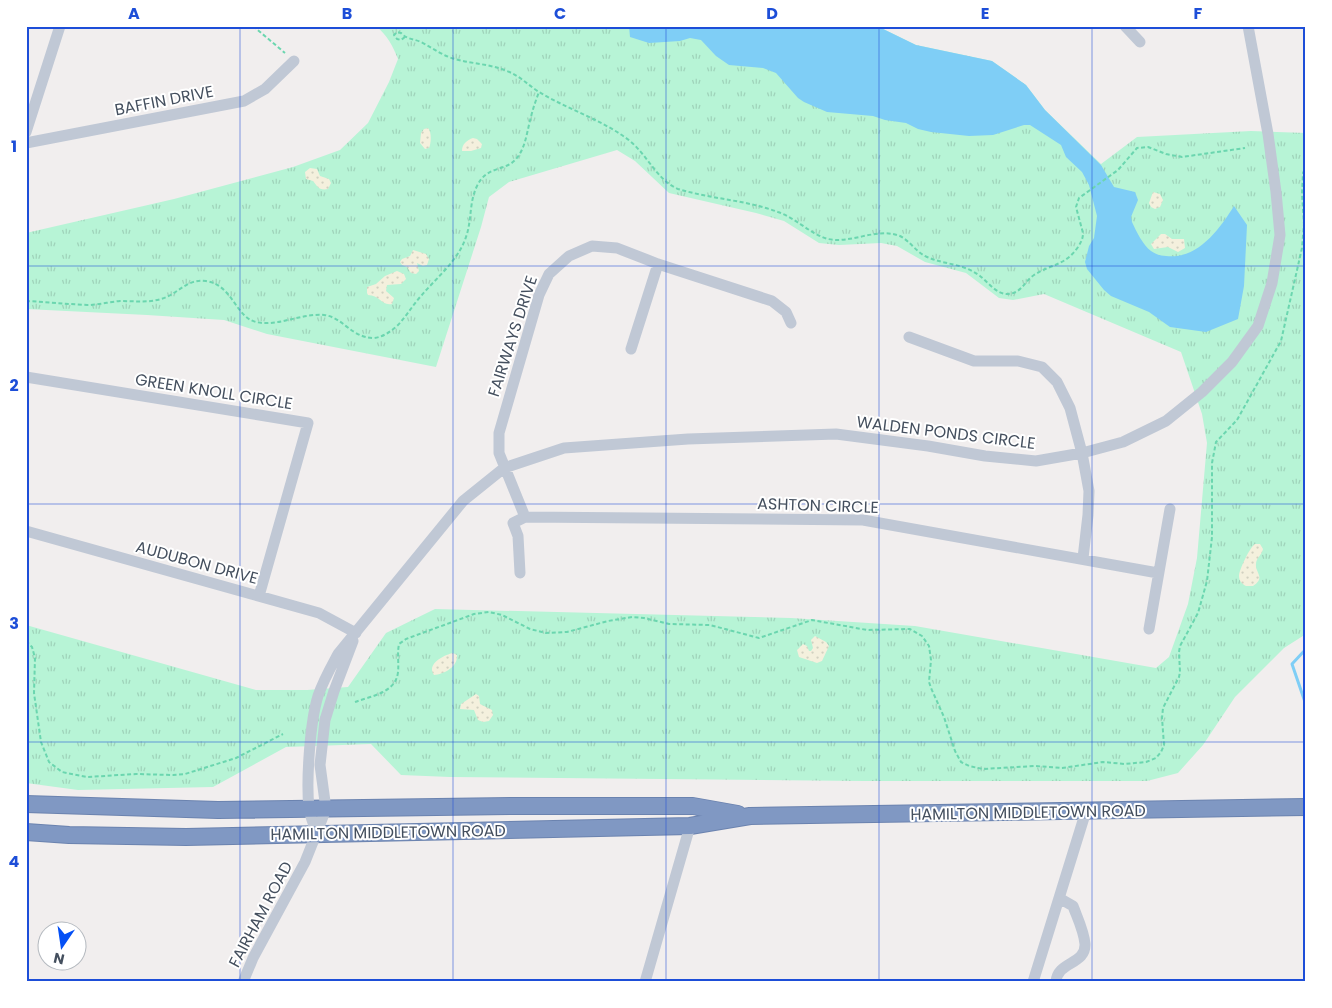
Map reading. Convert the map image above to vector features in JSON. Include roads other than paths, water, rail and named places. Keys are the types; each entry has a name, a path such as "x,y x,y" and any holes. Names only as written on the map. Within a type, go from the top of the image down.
{"highway":[{"name":"HAMILTON MIDDLETOWN ROAD","path":"26,804 218,810 513,806 693,806 750,816"},
{"name":"HAMILTON MIDDLETOWN ROAD","path":"26,832 163,837 317,834 690,826 750,816 1306,807"}],"street":[{"path":"26,132 60,26"},
{"path":"1125,26 1140,42"},
{"name":"WALDEN PONDS CIRCLE","path":"317,834 309,809 310,754 313,722 318,697 338,654 463,501 504,468 564,448 688,439 836,434 928,446 985,456 1036,461 1082,453 1123,442 1166,421 1202,392 1232,362 1258,326 1272,283 1280,235 1268,134 1248,26"},
{"name":"BAFFIN DRIVE","path":"26,143 244,101 266,89 294,61"},
{"name":"FAIRWAYS DRIVE","path":"504,468 499,453 499,434 539,294 549,274 568,256 592,246 617,248 658,264 772,301 786,312 791,323"},
{"path":"631,349 658,264"},
{"path":"909,338 974,362 1018,361 1042,367 1057,382 1070,408 1082,453 1088,491 1088,515 1083,558"},
{"name":"GREEN KNOLL CIRCLE","path":"26,377 308,423 259,596"},
{"path":"504,468 525,517 513,523 518,536 520,573"},
{"path":"1149,629 1158,587 1158,573 1170,509"},
{"name":"ASHTON CIRCLE","path":"525,517 863,520 1083,558 1158,573"},
{"name":"AUDUBON DRIVE","path":"26,531 318,613 356,632"},
{"name":"WALDEN PONDS CIRCLE","path":"317,834 326,809 320,765 325,720 356,632"},
{"path":"1033,982 1086,811"},
{"path":"645,982 690,826"},
{"name":"FAIRHAM ROAD","path":"243,982 252,958 306,862 317,834"},
{"path":"1056,982 1059,970 1082,954 1085,945 1073,906 1059,898"}],"water":[{"path":"629,26 877,26 916,45 992,61 1026,85 1045,110 1101,165 1114,187 1135,192 1138,200 1131,217 1132,222 1143,242 1156,254 1177,256 1197,248 1214,233 1234,206 1247,225 1244,286 1238,319 1206,332 1170,327 1149,312 1111,296 1104,290 1087,269 1085,262 1089,246 1094,238 1097,216 1089,185 1082,172 1066,157 1061,145 1030,125 1024,125 993,135 969,136 931,132 918,129 906,123 873,116 827,112 798,98 776,73 763,68 729,65 716,56 701,40 690,38 680,41 649,43 630,37"}],"waterway":[{"path":"1306,649 1292,664 1306,705"}]}
